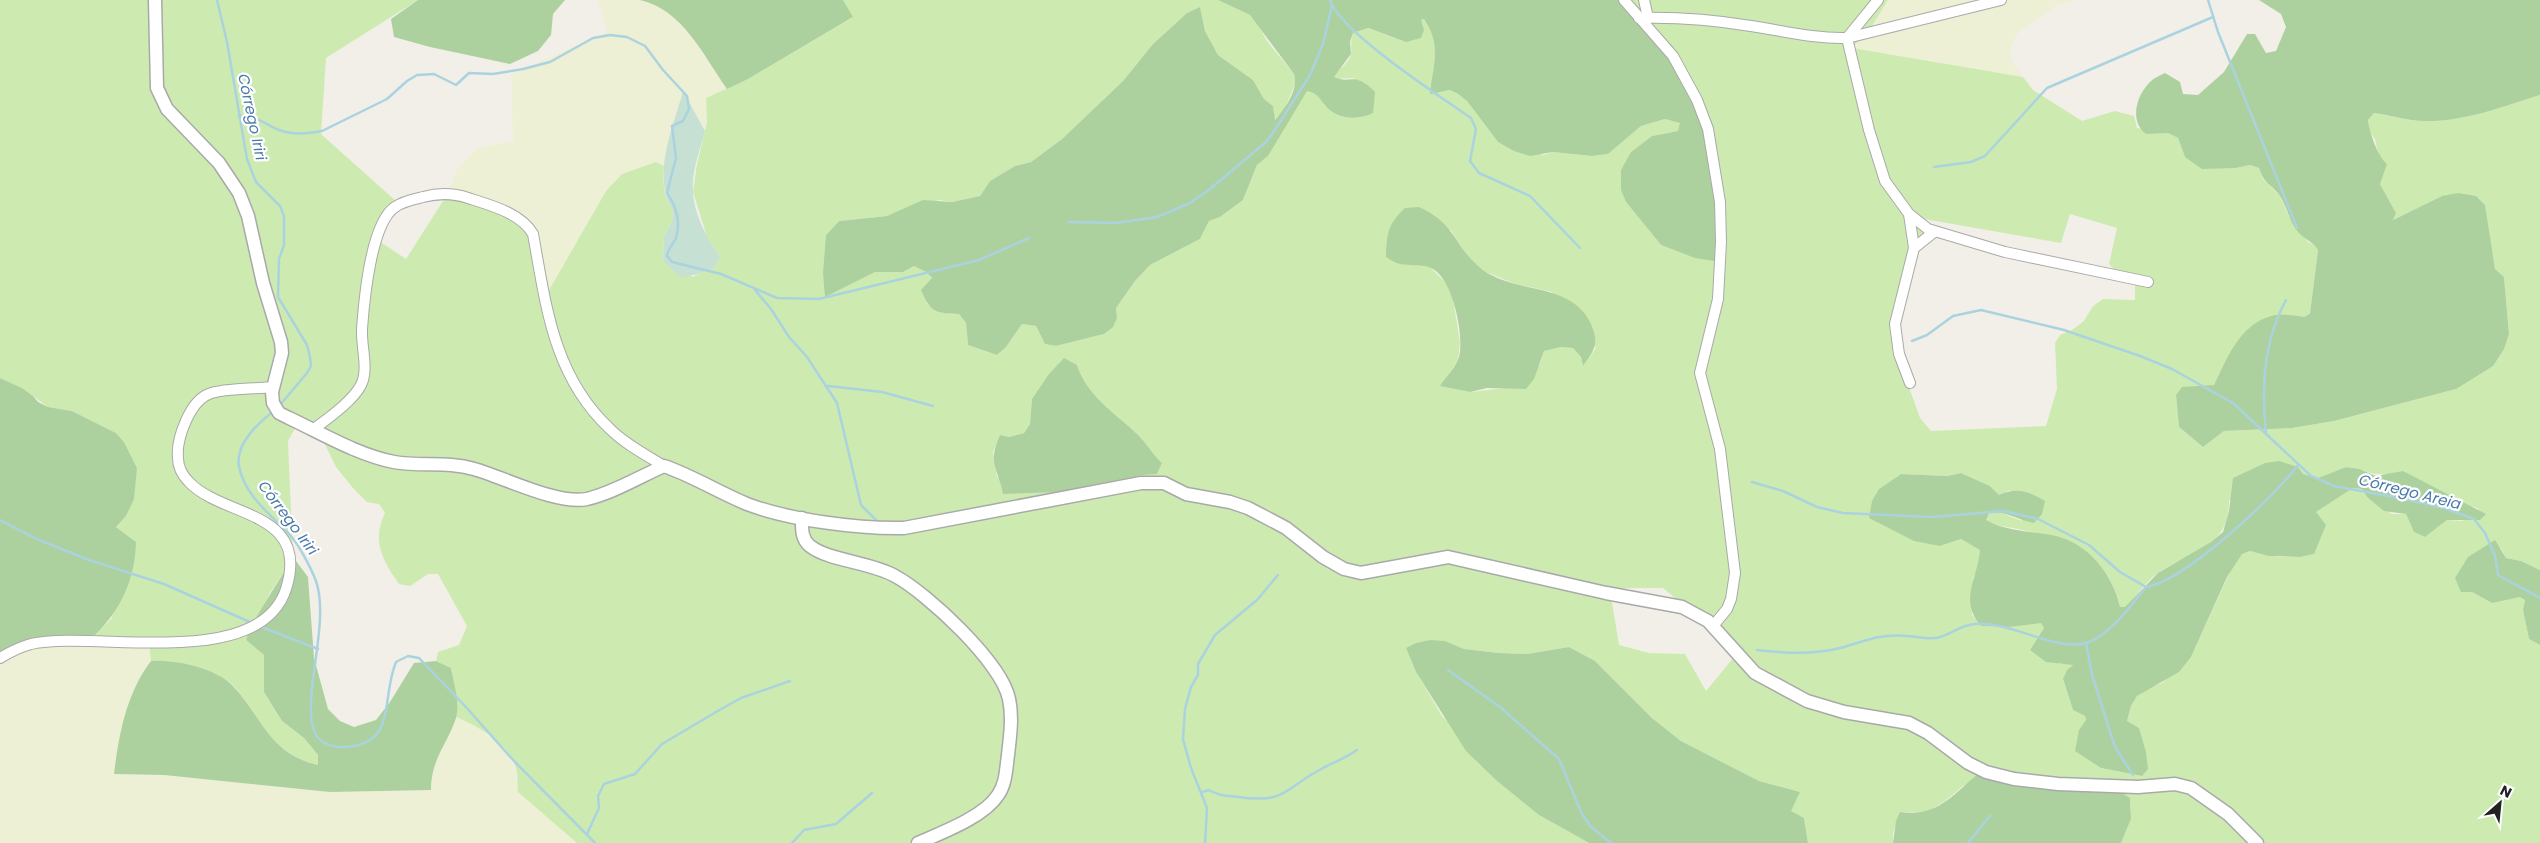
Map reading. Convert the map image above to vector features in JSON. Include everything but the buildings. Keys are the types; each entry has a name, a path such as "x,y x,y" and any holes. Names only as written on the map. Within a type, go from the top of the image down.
{"street":[{"path":"155,0 155,74 160,98 180,124 230,178 239,193 248,216 263,283 281,342 282,353 272,392 276,410 356,449 393,462 466,467 548,494 575,499 586,499 609,491 664,466"},
{"path":"1624,0 1644,18 1673,56 1697,100 1708,129 1720,202 1721,242 1718,299 1700,373 1720,449 1734,573 1731,599 1727,609 1713,626"},
{"path":"1644,0 1644,18"},
{"path":"1847,38 1878,0"},
{"path":"1644,18 1680,17 1825,38 1847,38 2001,0"},
{"path":"1847,38 1869,130 1885,181 1909,214 1934,232 2005,252 2148,282"},
{"path":"314,429 352,396 363,378 362,329 372,256 379,228 394,207 405,201 433,194 450,194 470,198 511,214 529,227 533,234 543,297 550,326 563,361 578,391 610,430 664,466 707,483 747,504 772,512 872,529 904,528 1141,483 1164,483 1186,494 1230,502 1248,508 1286,528 1323,557 1344,569 1361,573 1448,557 1597,591 1682,607 1713,626 1755,673 1807,701 1844,712 1909,723 1928,733 1968,763 1986,772 2014,779 2058,784 2138,787 2175,784 2191,788 2228,814 2257,843"},
{"path":"1909,214 1914,248 1895,324 1899,354 1910,383"},
{"path":"1914,248 1934,232"},
{"path":"0,658 18,648 45,642 182,642 210,640 252,628 265,617 285,590 290,560 287,548 277,532 262,520 200,491 188,481 180,469 178,458 187,418 200,399 210,393 272,392"},
{"path":"802,518 803,535 811,547 837,557 863,563 895,576 942,611 988,662 1004,685 1009,698 1011,716 1008,752 1003,786 998,796 988,806 950,829 918,843"}],"green space":[{"path":"0,0 418,0 326,58 321,134 397,202 376,239 406,259 448,193 531,225 548,292 606,191 622,174 656,162 664,166 664,189 673,211 672,221 664,237 663,261 693,277 702,271 715,268 720,256 708,240 693,192 697,164 707,122 706,98 748,79 852,18 843,0 1218,0 1250,15 1267,41 1294,74 1296,82 1285,108 1274,120 1273,106 1264,99 1253,80 1218,55 1205,31 1200,7 1187,13 1153,44 1123,81 1062,139 1031,162 1015,166 990,181 980,196 952,202 939,200 887,216 839,221 826,235 826,251 860,278 875,272 903,272 914,266 926,272 932,279 927,303 930,307 945,313 959,314 966,323 968,345 997,355 1006,347 1022,324 1036,326 1045,344 1056,346 1104,334 1117,318 1116,308 1135,281 1150,265 1200,239 1209,221 1220,217 1243,200 1257,165 1268,156 1307,90 1318,96 1331,111 1355,78 1335,79 1334,77 1350,58 1353,33 1367,28 1406,42 1421,25 1421,20 1424,19 1430,29 1435,47 1431,93 1450,90 1458,94 1467,101 1498,142 1544,155 1553,152 1592,156 1608,154 1641,126 1665,119 1681,123 1678,131 1652,136 1631,152 1626,202 1661,245 1692,256 1717,196 1621,0 1888,0 1872,26 1852,48 2023,77 2033,90 2082,121 2115,111 2134,116 2137,128 2168,133 2178,138 2185,157 2236,168 2250,165 2259,168 2263,179 2280,196 2289,217 2308,242 2315,245 2318,250 2310,312 2306,317 2272,316 2223,367 2214,385 2176,395 2179,427 2203,447 2224,431 2292,428 2334,421 2456,389 2509,333 2504,277 2495,269 2484,205 2442,196 2393,220 2396,213 2380,184 2379,157 2375,139 2369,131 2368,120 2374,113 2417,121 2454,119 2483,113 2540,95 2540,570 2521,561 2506,558 2501,548 2461,592 2472,592 2492,603 2520,596 2525,600 2523,610 2529,639 2540,645 2540,843 2121,843 2131,819 2130,798 2100,789 2065,791 2012,783 1963,786 1928,812 1900,812 1893,833 1893,843 1808,843 1804,818 1790,811 1800,792 1759,781 1681,741 1652,718 1595,661 1569,647 1527,654 1499,653 1464,649 1445,641 1406,648 1416,672 1442,716 1539,815 1589,843 577,843 518,792 516,768 500,743 492,736 456,717 457,699 451,668 436,661 438,652 459,645 467,626 438,574 428,574 410,586 399,584 384,559 379,542 381,523 385,513 379,504 367,502 353,488 336,467 321,436 298,423 288,441 293,557 270,593 246,640 264,655 264,692 282,721 304,738 318,755 318,765 301,759 277,743 234,686 227,680 195,666 151,661 149,642 95,635 112,618 136,542 116,527 126,516 137,468 124,442 116,433 72,411 48,407 22,388 0,378","holes":["2070,214 2117,228 2109,264 2120,276 2135,283 2135,300 2103,299 2093,306 2084,321 2072,330 2060,335 2055,343 2057,389 2046,426 1931,431 1920,418 1895,348 1899,311 1923,234 1924,219 2061,243","1450,229 1471,261 1486,272 1513,283 1552,292 1596,348 1583,366 1581,357 1573,348 1561,347 1544,351 1539,366 1506,388 1470,392 1441,386 1458,360 1460,342 1453,299 1446,283 1431,268","1077,365 1087,386 1094,395 1140,437 1162,463 1157,474 997,477 993,452 1000,436 1009,437 1024,433 1030,424 1032,399","2346,467 2372,473 2388,474 2479,509 2462,521 2447,520 2425,537 2414,532 2406,514 2392,514 2367,497 2362,489 2353,488 2316,512 2314,554 2300,557 2278,557 2250,551 2242,554 2234,563 2191,657 2162,683 2150,687 2137,696 2131,706 2127,721 2142,776 2101,768 2082,727 2086,720 2085,716 2073,710 2063,680 2073,664 2060,664 2030,650 2044,628 2041,622 2009,627 1981,626 1972,615 1973,578 1979,567 1981,550 1961,539 1940,546 1879,489 1901,474 1947,476 1961,473 1990,486 1999,496 2010,490 2022,521 1999,512 1989,513 1985,520 1998,525 2053,538 2083,552 2096,561 2106,573 2120,607 2126,607 2158,573 2195,553 2215,538 2223,529 2228,516 2229,500 2303,474 2318,478","1663,588 1687,608 1734,657 1706,691 1685,654 1649,653 1619,645 1610,590"]},
{"path":"418,0 565,0 553,14 551,35 538,51 510,64 430,47 394,37 391,19"},
{"path":"598,0 640,0 656,4 682,23 727,89 706,98 707,122 705,131 683,92 664,166 656,162 622,174 606,191 548,292 448,193 456,171 476,148 513,141 511,74 607,32"},
{"path":"640,0 843,0 853,17 748,79 727,89 691,36 680,24 655,5"},
{"path":"1218,0 1621,0 1678,57 1711,148 1722,252 1714,261 1695,258 1661,245 1626,202 1621,190 1621,170 1631,152 1652,136 1678,131 1680,123 1665,119 1641,126 1608,154 1592,156 1553,152 1530,156 1514,151 1498,142 1467,101 1458,94 1450,90 1430,94 1435,47 1430,29 1424,19 1421,20 1424,30 1421,38 1406,42 1368,28 1353,33 1350,42 1351,54 1334,77 1344,80 1362,81 1368,85 1375,92 1373,113 1357,117 1341,116 1331,111 1318,96 1307,91 1268,156 1257,165 1243,200 1220,217 1209,221 1200,239 1150,265 1135,281 1116,308 1117,318 1113,327 1104,334 1056,346 1045,344 1036,326 1022,324 1006,347 997,355 968,345 966,323 959,314 939,312 931,307 921,290 932,278 926,272 914,266 903,272 875,272 825,297 823,273 826,235 839,221 887,216 923,200 952,202 980,196 990,181 1015,166 1031,162 1062,139 1123,81 1153,44 1187,13 1200,7 1205,31 1218,55 1253,80 1264,99 1273,106 1275,120 1293,92 1295,86 1294,74 1250,15"},
{"path":"1888,0 2077,0 2058,5 2018,33 2011,46 2011,60 2023,77 1851,48 1872,26"},
{"path":"2259,0 2540,0 2540,95 2483,113 2454,119 2418,121 2374,113 2368,120 2374,144 2380,156 2387,164 2380,184 2396,213 2393,220 2442,196 2458,193 2476,196 2485,205 2495,269 2504,277 2509,334 2504,349 2493,366 2456,389 2334,421 2292,428 2224,431 2203,447 2179,427 2176,395 2182,387 2214,385 2235,344 2250,327 2260,320 2279,315 2305,317 2310,313 2318,250 2295,228 2280,196 2266,181 2259,168 2250,165 2236,168 2202,169 2185,157 2178,138 2168,133 2146,134 2138,122 2136,108 2138,100 2146,87 2152,80 2165,73 2180,82 2183,94 2198,95 2224,72 2247,34 2255,34 2266,53 2276,51 2286,27 2281,14"},
{"path":"683,91 705,131 693,177 696,209 710,242 720,256 715,268 694,275 680,277 663,261 664,237 672,221 673,211 667,197 664,167 670,136"},
{"path":"1419,207 1441,221 1467,254 1483,270 1511,283 1556,294 1569,300 1581,309 1590,322 1595,335 1595,346 1583,366 1581,357 1573,348 1561,347 1544,351 1534,379 1526,389 1487,388 1470,392 1440,386 1458,360 1460,351 1459,324 1446,283 1431,268 1420,265 1399,264 1386,257 1391,225 1405,208"},
{"path":"1064,358 1077,365 1087,386 1094,395 1140,437 1162,463 1157,474 1142,475 1091,491 1003,494 994,460 994,453 1000,435 1009,437 1024,433 1030,424 1032,399 1049,374"},
{"path":"0,378 22,388 38,402 48,407 72,411 116,433 124,442 137,468 134,499 126,516 116,527 136,542 133,569 125,593 112,615 95,635 62,635 17,644 0,656"},
{"path":"2279,461 2298,467 2303,474 2318,478 2346,467 2359,469 2376,476 2403,471 2486,514 2480,520 2447,520 2425,537 2414,532 2406,514 2384,511 2367,497 2362,489 2353,488 2316,512 2326,525 2314,554 2300,557 2269,556 2250,551 2242,554 2227,577 2191,657 2179,672 2137,696 2131,706 2127,721 2139,728 2146,752 2148,769 2142,776 2101,768 2075,751 2079,730 2086,720 2085,716 2073,710 2063,679 2067,670 2073,665 2046,662 2030,650 2044,628 2041,623 2009,627 1981,626 1974,616 1970,598 1980,550 1961,539 1940,546 1914,541 1869,518 1872,501 1879,489 1901,474 1947,476 1961,473 1990,486 1999,495 2011,491 2028,493 2045,501 2042,514 2034,523 1995,512 1989,513 1986,520 2002,527 2056,536 2079,546 2098,562 2112,584 2120,607 2125,607 2158,573 2211,542 2223,532 2229,511 2233,478 2265,463"},
{"path":"2495,540 2506,558 2521,561 2540,570 2540,645 2529,639 2523,610 2525,600 2520,597 2492,603 2472,592 2461,592 2455,578 2468,557"},
{"path":"293,557 308,577 314,658 328,709 340,721 354,727 376,720 390,702 414,663 436,661 451,668 456,693 457,712 434,769 431,790 330,792 164,775 114,774 118,744 125,715 135,687 151,661 183,663 217,674 233,686 244,698 277,743 301,760 318,765 318,755 304,738 282,721 264,692 264,655 246,640 252,624"},
{"path":"62,635 95,635 150,642 151,661 130,698 114,774 164,775 330,792 431,790 431,773 456,717 480,728 500,745 515,767 518,792 577,843 0,843 0,656 17,644"},
{"path":"1430,640 1445,641 1464,649 1499,653 1527,654 1569,647 1595,661 1652,718 1681,741 1759,781 1800,792 1791,811 1804,818 1808,843 1589,843 1539,815 1496,780 1466,751 1416,672 1406,648 1416,643"},
{"path":"1978,774 2044,789 2074,791 2107,789 2123,793 2130,798 2131,819 2121,843 1893,843 1896,821 1900,812 1913,813 1934,808 1951,797"}],"waterway":[{"name":"Córrego Iriri","path":"217,0 227,42 247,159 256,182 280,206 284,216 284,245 279,259 278,297 307,345 310,357 311,366 307,373 280,405"},
{"path":"1330,0 1337,13 1371,45 1416,80 1471,118 1476,129 1470,161 1479,173 1530,196 1580,248"},
{"path":"2208,0 2218,32 2297,228"},
{"path":"1069,222 1116,223 1157,217 1190,203 1210,189 1266,142 1275,130 1310,75 1323,44 1332,6"},
{"path":"1934,167 1971,162 1985,156 2047,88 2213,17"},
{"path":"239,116 250,116 279,130 290,133 322,131 387,99 407,81 417,75 434,74 456,85 469,73 493,74 550,62 593,38 610,35 627,37 645,46 663,70 687,96 689,109 683,121 672,126 676,158 667,193 673,203 678,220 676,238 667,256 672,262 721,274 777,298 819,299 979,260 1029,238"},
{"path":"755,290 771,309 789,337 807,357 837,403 861,505 878,522"},
{"path":"2266,432 2264,398 2266,364 2273,331 2286,300"},
{"name":"Córrego Areia","path":"1912,341 1927,335 1953,316 1981,310 2064,330 2172,369 2233,403 2311,476 2334,486 2444,508 2474,519 2485,533 2495,556 2498,575 2540,598"},
{"path":"828,386 882,392 933,406"},
{"name":"Córrego Iriri","path":"274,411 249,434 241,450 239,466 246,486 252,495 293,539 316,581 320,599 320,619 311,704 312,721 316,735 320,740 338,747 357,745 371,740 379,731 384,720 391,677 396,662 408,656 419,658 514,761 595,843"},
{"path":"1752,482 1783,491 1817,507 1843,513 1932,517 2004,511 2038,519 2089,545 2120,572 2146,587 2163,581 2183,570 2228,536 2270,497 2298,465"},
{"path":"0,520 39,540 89,560 164,584 252,623"},
{"path":"1205,843 1207,808 1191,768 1183,739 1185,709 1191,687 1198,675 1198,664 1215,635 1257,600 1278,575"},
{"path":"1757,650 1788,653 1809,652 1845,647 1883,637 1910,636 1936,638 1975,624 1989,624 2047,640 2074,645 2086,643 2104,634 2127,611 2146,587"},
{"path":"259,626 318,649"},
{"path":"2086,643 2092,675 2115,747 2133,775"},
{"path":"1448,670 1500,707 1559,759 1581,812 1590,826 1611,843"},
{"path":"587,834 599,808 598,796 604,784 635,774 662,744 741,698 790,681"},
{"path":"1202,792 1209,790 1217,794 1254,799 1277,796 1285,793 1310,775 1357,750"},
{"path":"792,843 804,830 836,824 872,793"},
{"path":"1968,843 1990,816"}]}
